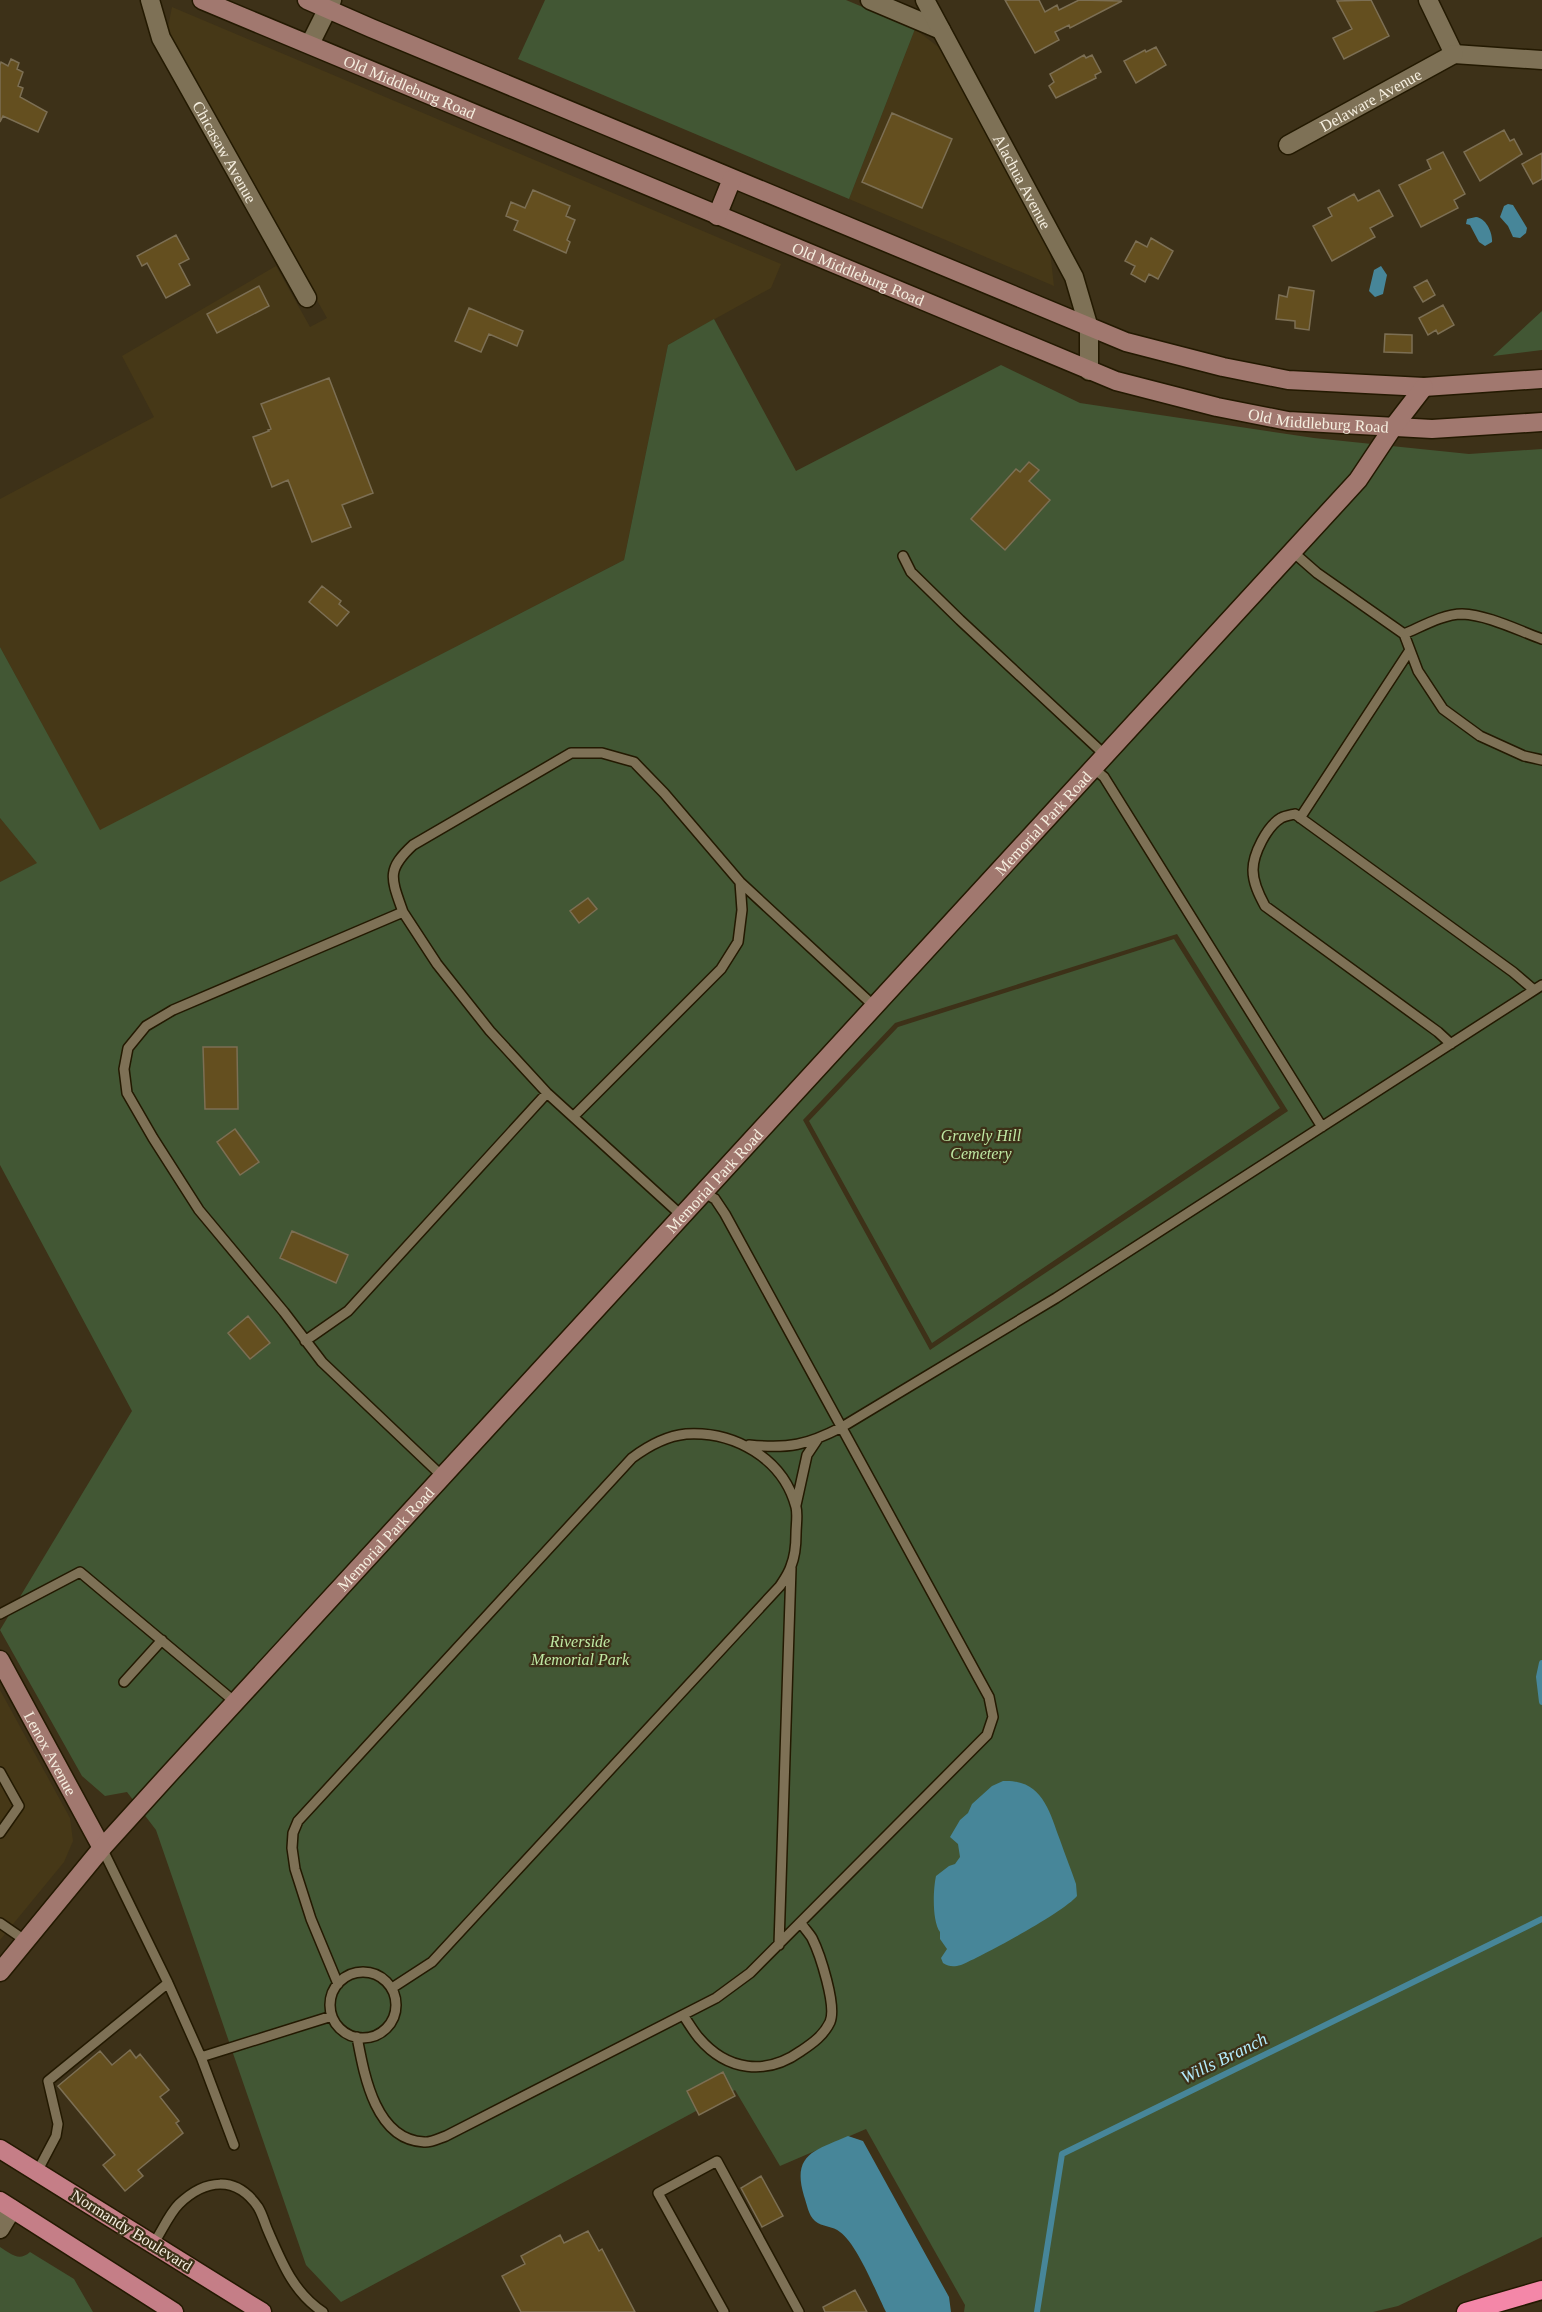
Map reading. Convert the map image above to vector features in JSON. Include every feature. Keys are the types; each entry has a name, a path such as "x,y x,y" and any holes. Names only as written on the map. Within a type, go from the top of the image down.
{"highway":[{"path":"1466,2312 1542,2290"}],"main road":[{"name":"Old Middleburg Road","path":"202,0 1116,381 1217,407 1287,421 1432,429 1542,422"},
{"path":"307,0 330,4 381,33 1126,342 1223,367 1288,380 1425,387 1542,379"},
{"path":"717,216 732,179"},
{"name":"Memorial Park Road","path":"0,1972 102,1848 1358,480 1394,426 1425,387"},
{"name":"Lenox Avenue","path":"0,1660 102,1848"},
{"name":"Normandy Boulevard","path":"0,2149 262,2312"},
{"path":"6,2205 174,2312"}],"street":[{"name":"Chicasaw Avenue","path":"150,0 161,38 307,298"},
{"path":"870,0 941,30"},
{"name":"Alachua Avenue","path":"925,0 1074,277 1089,328 1089,371"},
{"path":"1428,0 1454,54 1542,60"},
{"path":"310,44 330,4"},
{"name":"Delaware Avenue","path":"1288,145 1454,54"},
{"path":"0,2229 6,2205"}],"lane":[{"path":"1293,552 1317,573 1404,634 1418,671 1443,709 1480,735 1524,756 1542,760"},
{"path":"903,556 911,572 1099,762 1104,777 1322,1127"},
{"path":"1404,634 1439,619 1460,614 1481,617 1542,639"},
{"path":"1300,818 1410,650"},
{"path":"681,1215 547,1093 490,1031 437,964 403,912 393,876 398,859 413,845 571,753 602,753 634,762 664,793 740,882 874,1006"},
{"path":"744,1445 792,1447 817,1440 842,1427 1056,1299 1451,1044 1538,987 1513,972 1295,814 1282,818 1272,826 1257,850 1253,869 1255,886 1265,906 1438,1032 1451,1044"},
{"path":"574,1116 721,969 738,942 742,910 740,882"},
{"path":"403,912 173,1010 146,1026 128,1048 124,1069 127,1094 199,1210 284,1312 322,1362 442,1476"},
{"path":"304,1341 348,1311 547,1093"},
{"path":"357,2037 363,2072 380,2114 392,2129 405,2137 424,2142 446,2136 735,1986 974,1751 987,1735 993,1717 989,1697 725,1214 715,1199 703,1191"},
{"path":"338,1984 311,1919 295,1869 292,1848 293,1833 298,1821 632,1458 648,1446 685,1434 710,1434 755,1450 774,1467 788,1486 796,1508"},
{"path":"779,1945 791,1566 795,1546 796,1508 807,1455 817,1440"},
{"path":"392,1988 432,1962 780,1586 791,1566"},
{"path":"0,1614 80,1572 235,1702"},
{"path":"124,1682 162,1640"},
{"path":"0,1772 19,1806 0,1833"},
{"path":"102,1848 168,1983 201,2057 234,2145"},
{"path":"0,1923 26,1941"},
{"path":"683,2015 699,2038 721,2057 748,2067 764,2068 794,2056 819,2039 831,2020 832,1996 812,1938 801,1923"},
{"path":"356,1972 376,1974 385,1980 392,1988 396,1998 396,2009 387,2028 368,2038 346,2033 338,2026 332,2016 330,2005 332,1994 338,1984 356,1972"},
{"path":"37,2172 56,2136 58,2124 48,2081 168,1983"},
{"path":"201,2057 332,2016"},
{"path":"724,2312 658,2193 717,2161 799,2312"},
{"path":"154,2243 178,2205 203,2187 225,2183 243,2192 258,2208 297,2290 322,2312"}],"shaded area":[{"path":"172,7 781,264 771,288 668,345 624,560 100,831 0,647 0,499 154,417 122,356 276,266 310,327 327,318 173,44 168,27"},
{"path":"915,29 941,49 1050,251 1054,286 849,199"},
{"path":"0,818 38,863 0,882"},
{"path":"0,1690 70,1818 73,1841 64,1862 0,1940"}],"green space":[{"path":"545,0 846,0 915,29 849,199 518,59"},
{"path":"1542,311 1542,350 1493,356"},
{"name":"Riverside Memorial Park","path":"714,319 796,471 1001,365 1080,403 1314,438 1469,454 1542,449 1542,2237 1398,2306 1373,2312 964,2312 965,2305 866,2129 780,2166 735,2090 341,2302 306,2265 156,1830 127,1792 105,1796 82,1776 0,1630 132,1411 0,1165 0,882 37,863 0,818 0,647 100,830 624,560 668,345","holes":["1177,934 1288,1111 930,1350 803,1120 895,1023"]},
{"name":"Gravely Hill Cemetery","path":"1174,939 1280,1108 932,1343 809,1121 898,1027"},
{"path":"0,2247 19,2257 30,2252 74,2279 93,2312 0,2312"}],"water":[{"path":"1513,205 1527,228 1526,233 1520,238 1513,237 1508,226 1500,217 1504,206"},
{"path":"1476,217 1486,223 1491,234 1492,242 1485,246 1479,242 1470,225 1466,224 1467,219"},
{"path":"1381,266 1387,275 1383,294 1375,297 1369,291 1374,270"},
{"path":"1003,1781 1027,1785 1042,1798 1052,1818 1074,1878 1077,1896 1040,1923 1003,1944 961,1965 949,1966 943,1963 941,1958 947,1949 940,1939 934,1913 936,1876 955,1864 960,1857 958,1844 950,1837 960,1820 968,1813 972,1804 992,1786"},
{"path":"848,2136 863,2141 949,2297 951,2312 886,2312 872,2281 846,2238 837,2230 818,2223 811,2216 801,2182 804,2162 817,2150"}],"building":[{"path":"1005,0 1039,0 1045,12 1057,5 1059,10 1079,0 1122,1 1070,28 1069,25 1055,32 1059,40 1035,53"},
{"path":"1371,0 1389,36 1344,59 1333,38 1352,29 1337,1"},
{"path":"1156,47 1166,65 1136,83 1124,61"},
{"path":"1084,55 1086,58 1092,55 1101,72 1095,75 1096,78 1056,98 1049,86 1054,82 1050,74"},
{"path":"11,59 19,63 17,69 23,72 18,86 23,88 20,97 47,112 38,132 3,116 0,122 0,65 1,62 8,66"},
{"path":"892,113 952,139 922,208 862,182"},
{"path":"1504,130 1510,141 1514,139 1522,154 1480,181 1464,152"},
{"path":"1443,152 1465,194 1454,200 1458,208 1421,227 1399,185 1431,169 1427,160"},
{"path":"1542,153 1542,179 1533,184 1522,164"},
{"path":"533,190 570,206 566,216 575,220 567,240 570,242 566,253 514,230 518,221 506,216 511,202 525,208"},
{"path":"1379,190 1393,216 1370,228 1375,237 1332,261 1313,226 1332,216 1328,208 1354,194 1358,201"},
{"path":"176,235 189,259 179,264 190,285 166,298 147,263 142,266 137,256"},
{"path":"1151,238 1173,251 1158,279 1149,274 1145,282 1131,274 1135,266 1125,261 1136,241 1147,247"},
{"path":"1427,280 1435,295 1423,302 1414,287"},
{"path":"259,286 269,306 217,333 207,314"},
{"path":"1289,287 1314,291 1309,330 1295,328 1295,321 1276,319 1279,295 1287,297"},
{"path":"1443,305 1454,325 1438,334 1436,330 1428,335 1419,318"},
{"path":"469,308 523,331 517,346 489,334 481,352 455,341"},
{"path":"1385,334 1412,335 1412,353 1384,352"},
{"path":"329,378 373,493 342,505 351,527 312,542 288,480 272,487 253,437 271,429 261,404"},
{"path":"1029,462 1039,470 1029,481 1050,500 1005,550 971,519 1016,469 1020,472"},
{"path":"322,586 341,601 339,604 349,612 337,626 309,602"},
{"path":"588,898 597,909 579,923 570,911"},
{"path":"203,1047 237,1047 238,1109 205,1109"},
{"path":"235,1129 259,1162 240,1175 217,1142"},
{"path":"292,1231 348,1255 336,1283 280,1258"},
{"path":"248,1316 270,1343 250,1359 228,1333"},
{"path":"130,2050 136,2058 140,2054 169,2090 160,2097 179,2121 176,2123 183,2133 138,2170 143,2176 125,2191 103,2165 115,2155 58,2086 100,2051 112,2065"},
{"path":"723,2072 735,2096 699,2115 687,2091"},
{"path":"761,2176 783,2216 762,2227 741,2188"},
{"path":"588,2231 599,2251 602,2249 635,2312 521,2312 502,2276 525,2264 521,2256 560,2235 564,2243"},
{"path":"855,2290 867,2312 825,2312 823,2307"}],"waterway":[{"name":"Wills Branch","path":"1542,1663 1539,1677 1542,1702"},
{"name":"Wills Branch","path":"1037,2312 1062,2154 1542,1919"}]}
